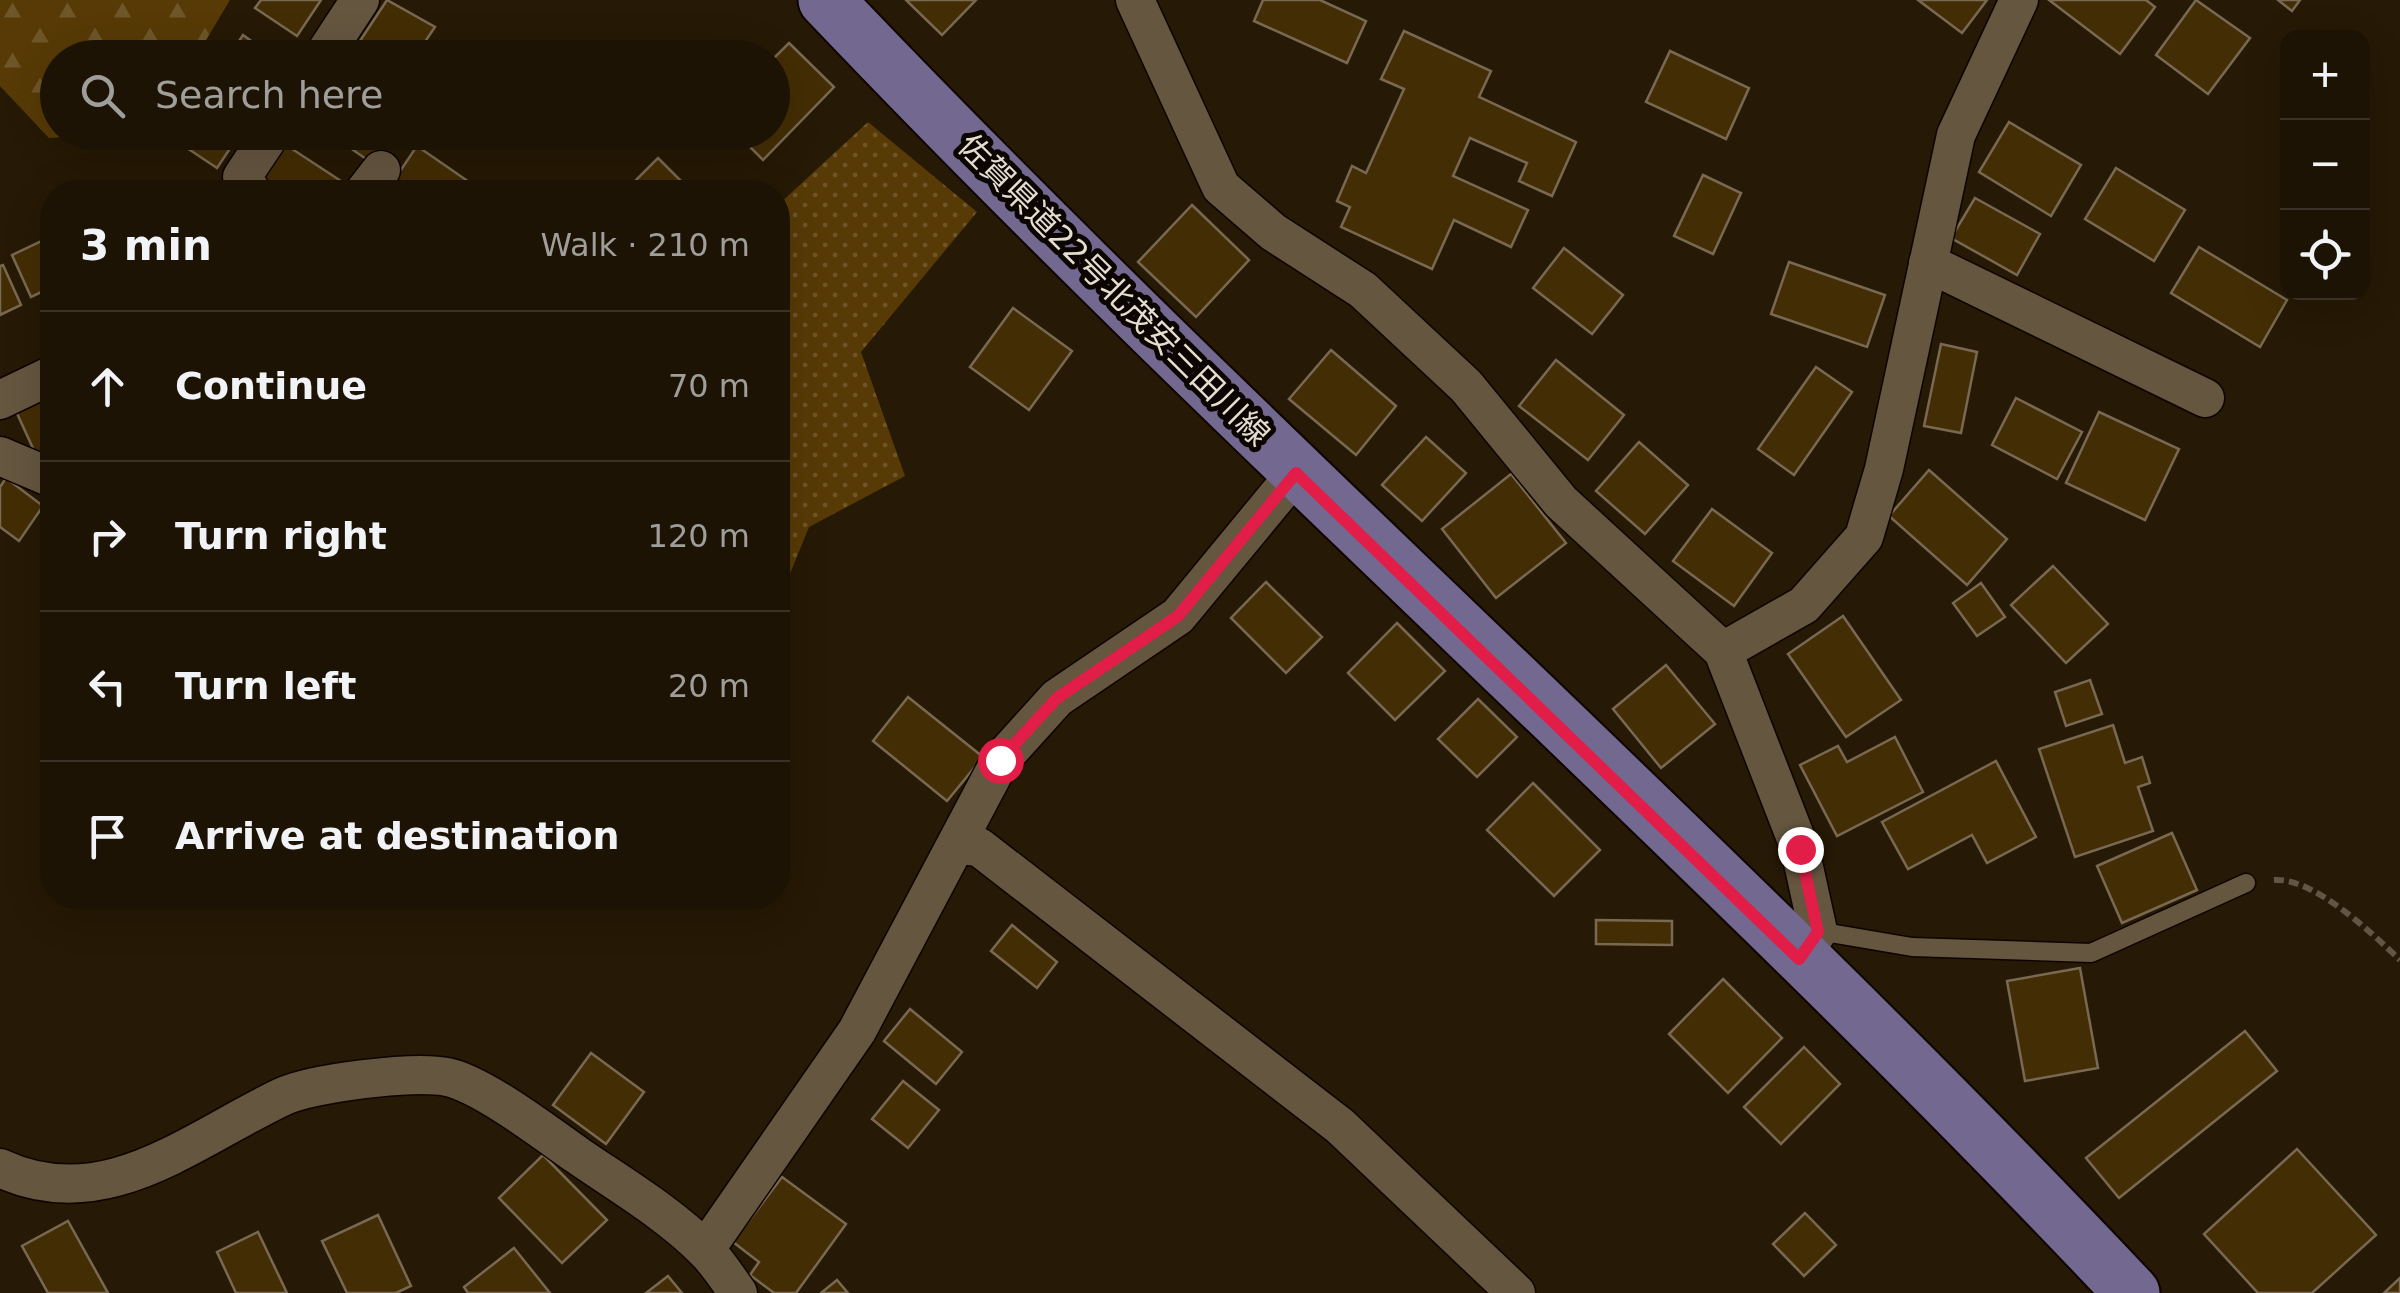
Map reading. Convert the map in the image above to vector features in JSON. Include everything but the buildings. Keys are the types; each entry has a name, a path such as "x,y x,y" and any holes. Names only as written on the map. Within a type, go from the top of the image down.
{"main road":[{"name":"佐賀県道22号北茂安三田川線","path":"826,0 1296,473 1809,945 2132,1293"}],"street":[{"path":"334,40 360,0"},
{"path":"1135,0 1221,187 1273,232 1363,290 1466,386 1561,502 1723,651 1800,849 1809,945"},
{"path":"1723,651 1804,606 1864,536 1884,470 1956,135 2019,0"},
{"path":"244,180 242,176 260,150"},
{"path":"1928,263 2205,398"},
{"path":"0,400 40,381"},
{"path":"0,456 40,473"},
{"path":"705,1250 857,1031 1000,760 1057,698 1178,616 1296,473"},
{"path":"959,844 979,847 1340,1126 1516,1293"},
{"path":"0,1168 22,1178 92,1185 150,1169 286,1095 390,1076 448,1076 524,1118 705,1250 738,1293"}],"lane":[{"path":"1809,945 2090,953 2246,883"}],"path":[{"path":"2246,883 2292,879 2366,926 2400,960"}],"green space":[{"path":"0,0 230,0 206,40 40,40 40,128 0,86"},
{"path":"868,122 977,212 861,352 905,476 809,527 790,574 790,194"}],"route":[{"path":"1000,760 1057,698 1178,616 1296,473 1799,959 1818,932 1800,849"}]}
